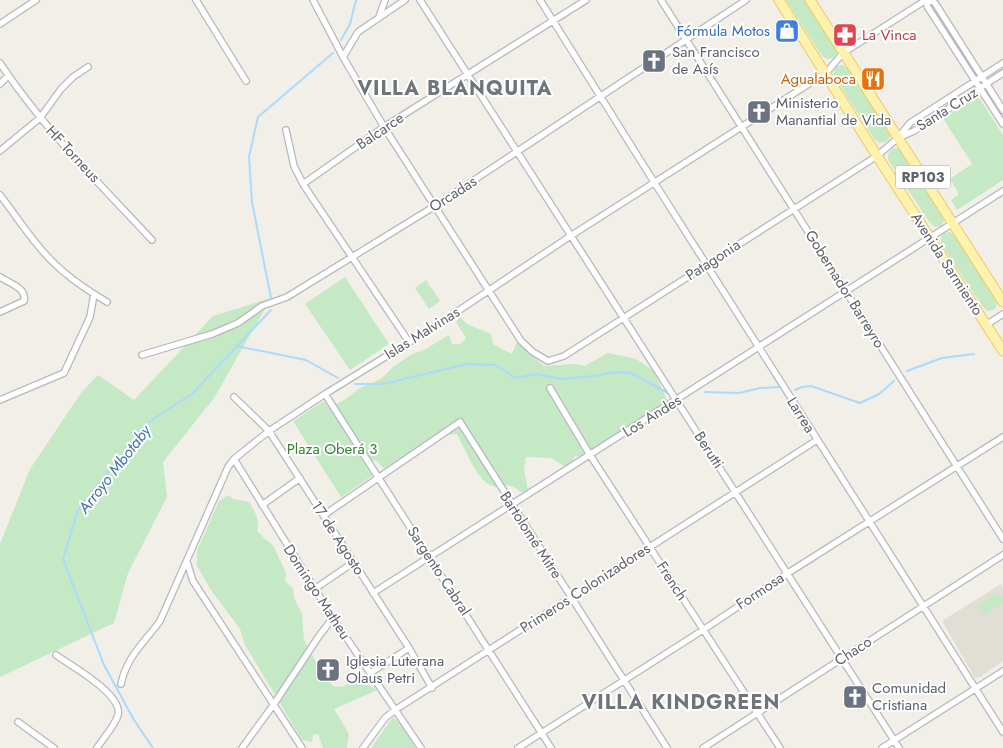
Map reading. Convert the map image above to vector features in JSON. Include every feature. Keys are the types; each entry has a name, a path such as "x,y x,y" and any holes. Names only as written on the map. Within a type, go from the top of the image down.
{"main road":[{"name":"Avenida Sarmiento","path":"779,0 1003,351"},
{"name":"Avenida Sarmiento","path":"810,0 1003,302"}],"street":[{"path":"0,24 36,0"},
{"path":"313,0 343,57 384,127 489,291"},
{"path":"378,18 385,0"},
{"path":"343,57 358,32 405,0"},
{"name":"Berutti","path":"420,0 899,748"},
{"name":"Larrea","path":"540,0 1003,732"},
{"name":"Balcarce","path":"303,184 384,127 586,0"},
{"name":"Gobernador Barreyro","path":"661,0 1003,539"},
{"name":"Orcadas","path":"142,355 212,334 238,323 262,306 287,297 435,206 746,0"},
{"path":"1003,110 935,3 928,0 928,6 1003,124"},
{"name":"Islas Malvinas","path":"121,684 131,656 148,638 160,621 228,467 234,459 269,431 826,73 843,52 928,0"},
{"path":"198,1 246,81"},
{"name":"HF Torneus","path":"0,63 40,118 152,240"},
{"name":"Santa Cruz","path":"898,138 910,123 1003,63"},
{"path":"0,151 40,118 61,89 73,77 88,68"},
{"name":"Santa Cruz","path":"898,138 914,131 1003,73"},
{"path":"0,84 8,76"},
{"path":"286,130 294,166 303,184 409,342"},
{"name":"Patagonia","path":"489,291 521,341 533,352 548,361 564,356 877,156 898,138"},
{"name":"Los Andes","path":"373,593 1003,191"},
{"path":"0,195 46,254 63,272 107,302"},
{"path":"0,277 23,291 25,296 24,301 0,312"},
{"path":"0,400 64,373 90,317 94,294"},
{"path":"986,325 1003,314"},
{"name":"French","path":"550,388 590,455 780,748"},
{"name":"Sargento Cabral","path":"326,394 551,748"},
{"name":"17 de Agosto","path":"234,397 269,431 354,562 432,688"},
{"name":"Bartolomé Mitre","path":"379,477 460,422 667,748"},
{"name":"Formosa","path":"518,748 703,630 788,573 1003,437"},
{"name":"Primeros Colonizadores","path":"363,748 385,718 395,710 818,440"},
{"name":"Domingo Matheu","path":"234,459 333,618 421,748"},
{"path":"324,515 379,477"},
{"path":"262,505 300,478"},
{"name":"Chaco","path":"703,748 1003,555"},
{"path":"187,562 193,581 302,748"},
{"path":"316,588 354,562"},
{"path":"242,748 333,618"},
{"path":"370,673 408,648"},
{"path":"56,655 106,690 114,700 118,710 117,718 97,748"},
{"path":"882,748 1003,670"},
{"path":"18,722 54,748"}],"shaded area":[{"path":"1001,584 1003,588 1003,661 980,677 975,678 942,621"}],"green space":[{"path":"786,0 805,0 836,47 837,53 833,58 827,59 822,56"},
{"path":"843,65 848,69 889,131 890,137 886,142 880,143 875,140 834,76 834,70 837,66"},
{"path":"978,96 1003,135 1003,180 957,210 951,200 959,194 950,179 972,164 943,118"},
{"path":"898,148 943,215 944,221 941,226 935,227 930,223 888,160 888,154 892,149"},
{"path":"950,232 955,236 996,299 997,305 994,310 988,311 983,307 941,244 941,237 944,233"},
{"path":"345,277 389,344 350,370 305,304"},
{"path":"426,280 440,301 429,309 415,288"},
{"path":"271,298 214,398 163,462 167,497 128,573 114,623 0,677 0,544 30,469 81,393 98,375 134,400 213,316"},
{"name":"Plaza Oberá 3","path":"460,317 467,324 491,334 493,344 512,354 517,342 544,366 575,364 585,366 608,353 636,359 654,371 667,400 661,408 582,457 574,456 573,461 566,467 551,458 526,457 524,469 528,491 521,492 508,485 496,487 487,483 467,455 457,434 434,437 384,469 376,460 365,464 372,476 341,497 293,421 324,401 329,408 346,399 358,389 381,379 393,367 412,354 424,350 449,335 452,344 460,344 466,338 456,322"},
{"path":"229,495 233,499 249,502 258,520 257,531 273,545 286,573 285,581 293,588 294,598 302,614 304,640 317,664 333,686 343,686 359,682 377,690 334,709 349,734 347,748 323,748 318,734 313,735 312,742 302,740 245,645 240,629 211,590 197,566 197,551 219,501"},
{"path":"998,592 1003,603 985,615 979,605"},
{"path":"393,717 401,725 416,748 371,748"}],"waterway":[{"name":"Arroyo Mbotaby","path":"341,40 350,24 356,0"},
{"name":"Arroyo Mbotaby","path":"271,298 252,202 249,157 258,117 333,53"},
{"name":"Arroyo Mbotaby","path":"153,748 134,720 104,665 63,559 78,510 147,423 192,394 271,310"},
{"path":"236,346 306,360 338,378"},
{"path":"907,371 942,358 974,354"},
{"path":"355,384 383,384 467,364 495,365 516,378 537,374 561,379 616,372 631,373 668,393"},
{"path":"795,390 811,386 860,403 879,394 894,381"},
{"path":"705,392 739,393 760,388 781,387"}],"place":[{"name":"Fórmula Motos","path":"787,31"},
{"name":"La Vinca","path":"845,35"},
{"name":"San Francisco de Asís","path":"654,61"},
{"name":"Agualaboca","path":"873,79"},
{"name":"Ministerio Manantial de Vida","path":"759,112"},
{"name":"Iglesia Luterana Olaus Petri","path":"328,670"},
{"name":"Comunidad Cristiana","path":"855,697"}],"district":[{"name":"VILLA BLANQUITA","path":"455,88"},
{"name":"VILLA KINDGREEN","path":"681,702"}]}
